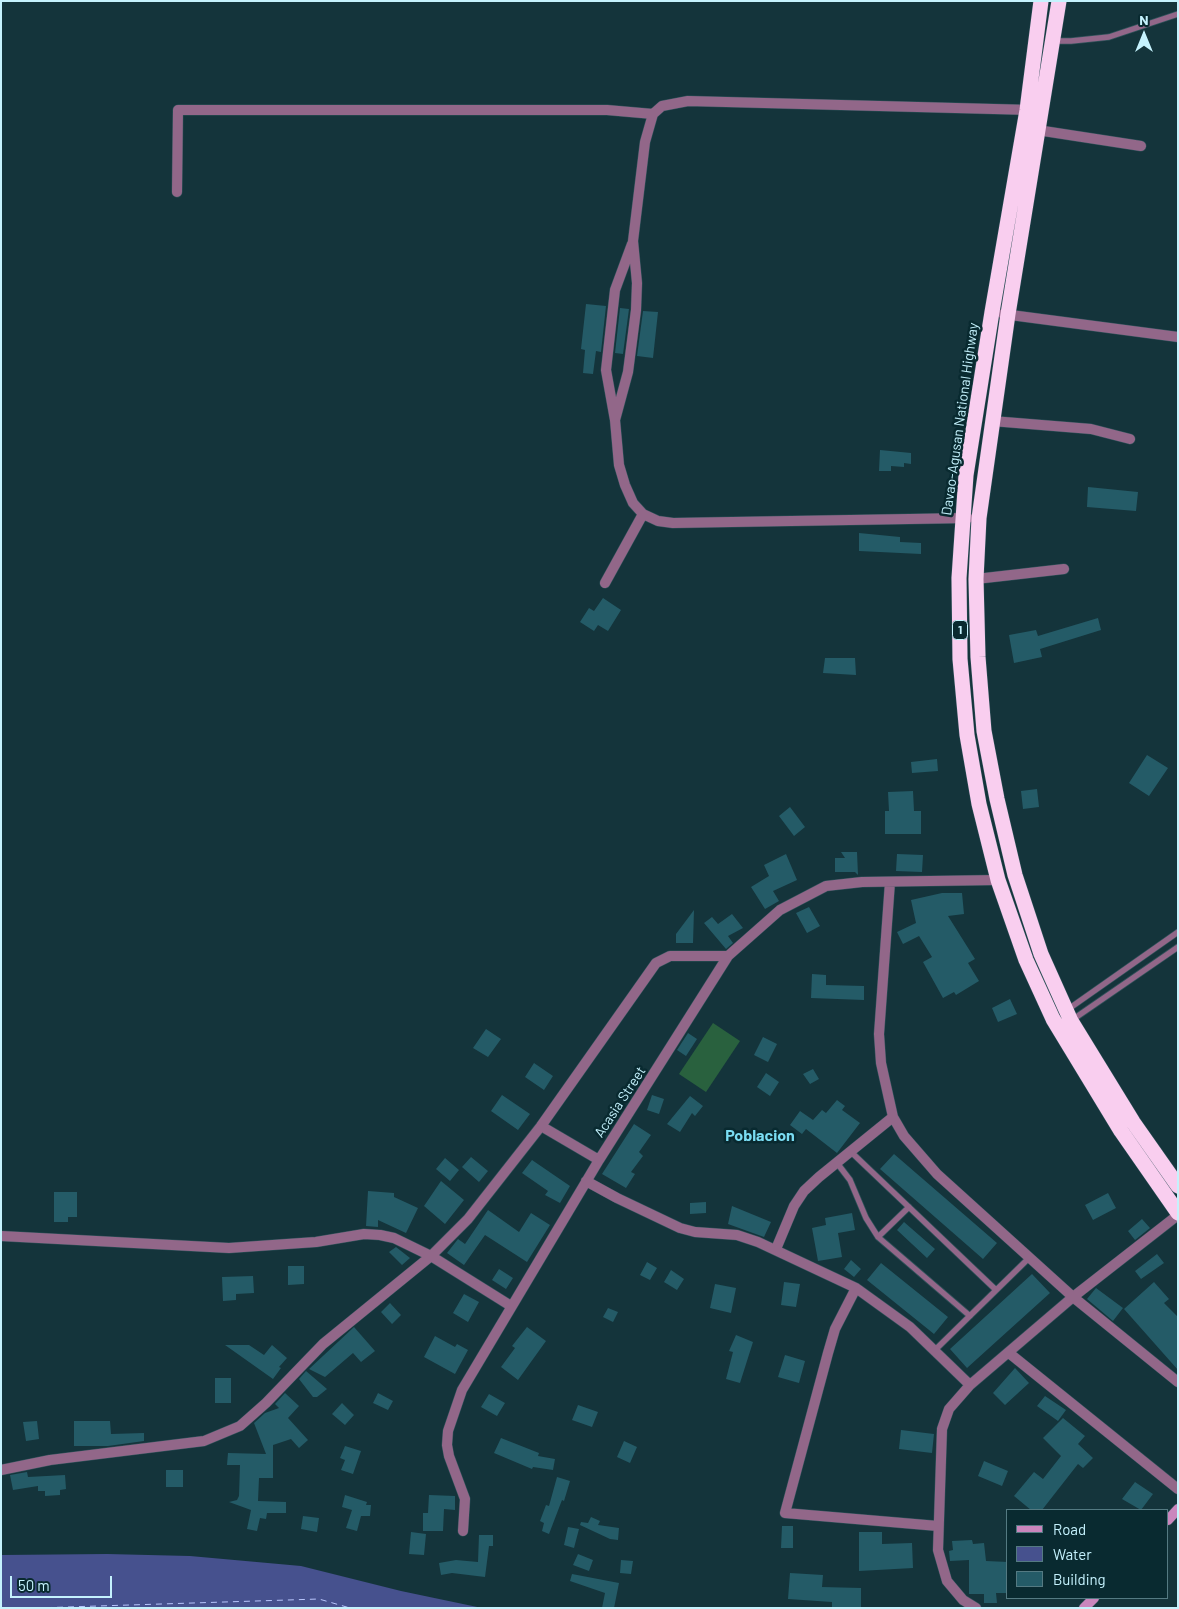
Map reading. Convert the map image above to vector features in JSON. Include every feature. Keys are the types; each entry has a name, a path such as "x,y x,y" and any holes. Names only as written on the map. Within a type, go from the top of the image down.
{"highway":[{"name":"Davao-Agusan National Highway","path":"1041,1 1036,38 1034,110 1037,130 979,518 976,579 978,657 984,731 997,799 1022,895 1041,954 1068,1016 1134,1122 1178,1186"},
{"name":"Davao-Agusan National Highway","path":"1059,1 1052,41 1034,110 992,312 966,475 959,578 960,659 967,735 979,804 998,880 1026,960 1055,1024 1121,1132 1178,1214"},
{"path":"1005,900 1022,895"}],"main road":[{"path":"1169,1519 1178,1509"},
{"path":"1084,1608 1093,1599"}],"street":[{"path":"615,420 628,372 636,310 637,283 633,241 645,142 653,114 662,106 688,101 1034,110"},
{"path":"177,192 178,110 607,110 653,114"},
{"path":"1037,130 1141,146"},
{"path":"633,241 615,290 606,352 608,391 615,420 619,465 625,486 633,503 643,514 658,520 673,522 979,518"},
{"path":"992,312 1178,337"},
{"path":"992,421 1082,428 1130,439"},
{"path":"604,583 643,514"},
{"path":"976,579 1064,569"},
{"name":"Acasia Street","path":"463,1531 465,1499 448,1456 448,1431 462,1390 586,1181 728,956 761,925 810,892 826,886 842,883 998,880"},
{"path":"890,882 879,1034 881,1063 893,1117 918,1155 1073,1297 1178,1382"},
{"path":"1,1470 50,1460 204,1442 240,1426 266,1404 323,1344 431,1256 468,1219 541,1126 656,963 670,956 728,956"},
{"path":"776,1249 794,1206 809,1187 893,1117"},
{"path":"541,1126 599,1160"},
{"path":"586,1181 664,1221 694,1232 722,1233 776,1249 856,1288 883,1306 935,1350 970,1385"},
{"path":"976,1608 963,1600 947,1581 938,1550 942,1429 952,1405 970,1385 1073,1297 1178,1214"},
{"path":"1,1236 228,1248 316,1242 364,1234 394,1238 431,1256 512,1306"},
{"path":"856,1288 835,1329 785,1513 938,1526"},
{"path":"1009,1352 1178,1490"}],"lane":[{"path":"1036,38 1071,42 1109,37 1178,14"},
{"path":"1055,1024 1178,932"},
{"path":"1055,1024 1178,947"},
{"path":"850,1151 996,1290"},
{"path":"836,1163 850,1180 866,1218 878,1237 970,1316"},
{"path":"878,1237 909,1207"},
{"path":"935,1350 1029,1258"}],"green space":[{"path":"713,1023 740,1041 706,1092 679,1074"}],"water":[{"path":"107,1554 190,1556 301,1566 401,1591 482,1608 1,1608 1,1555"}],"building":[{"path":"586,304 606,306 601,352 596,351 593,374 583,373 585,350 581,349"},
{"path":"620,308 629,309 623,354 615,353"},
{"path":"643,311 658,312 653,358 637,356"},
{"path":"880,450 911,453 911,464 904,463 904,467 891,466 891,471 879,471"},
{"path":"1088,487 1138,492 1136,511 1087,507"},
{"path":"859,533 900,537 900,542 921,543 921,554 859,551"},
{"path":"603,598 621,610 608,631 598,625 594,631 580,622 589,608 594,611"},
{"path":"1098,618 1101,630 1040,649 1042,657 1014,663 1009,635 1036,630 1038,636"},
{"path":"825,658 855,658 856,675 823,673"},
{"path":"1147,755 1168,768 1149,796 1129,783"},
{"path":"937,759 938,771 912,773 911,762"},
{"path":"1037,789 1039,807 1023,809 1021,791"},
{"path":"913,791 914,811 921,811 921,834 885,834 885,811 889,811 888,792"},
{"path":"790,807 805,827 794,836 779,816"},
{"path":"841,852 857,852 858,875 855,872 835,872 835,858 845,858"},
{"path":"786,854 797,880 773,891 779,901 765,909 751,887 769,876 764,865"},
{"path":"897,854 923,855 922,872 896,871"},
{"path":"942,893 962,893 964,914 948,916 975,959 968,963 979,981 956,995 954,992 943,998 923,962 932,957 919,936 903,944 897,932 916,923 911,900"},
{"path":"809,907 820,926 807,933 796,913"},
{"path":"694,910 693,943 676,943 676,934"},
{"path":"732,914 743,928 728,936 733,943 726,949 704,923 712,917 718,924"},
{"path":"812,974 826,975 826,985 864,986 864,1000 811,998"},
{"path":"1010,999 1017,1014 998,1022 992,1008"},
{"path":"486,1029 501,1039 488,1057 473,1048"},
{"path":"688,1033 697,1039 686,1056 677,1050"},
{"path":"763,1037 777,1044 768,1062 754,1055"},
{"path":"534,1063 553,1076 544,1090 525,1077"},
{"path":"813,1069 819,1079 810,1084 803,1074"},
{"path":"766,1073 779,1082 770,1096 757,1087"},
{"path":"502,1095 530,1114 518,1130 491,1111"},
{"path":"652,1095 664,1099 659,1114 647,1110"},
{"path":"690,1096 703,1106 695,1116 692,1113 680,1132 667,1124"},
{"path":"837,1100 845,1106 842,1110 860,1123 837,1153 806,1129 802,1134 790,1125 800,1111 813,1120 822,1110 826,1113"},
{"path":"634,1124 651,1135 639,1152 643,1156 631,1172 635,1174 626,1188 602,1174"},
{"path":"894,1154 997,1243 983,1259 880,1169"},
{"path":"471,1157 488,1171 479,1182 462,1167"},
{"path":"445,1158 459,1170 450,1181 436,1169"},
{"path":"532,1160 570,1186 560,1203 545,1195 548,1191 522,1173"},
{"path":"441,1181 464,1200 445,1224 424,1206"},
{"path":"368,1191 394,1193 394,1197 418,1208 406,1233 378,1220 378,1227 366,1226"},
{"path":"54,1192 77,1192 77,1217 68,1217 68,1222 54,1222"},
{"path":"1108,1193 1116,1208 1093,1220 1085,1205"},
{"path":"706,1202 706,1213 690,1214 690,1203"},
{"path":"732,1206 771,1222 764,1237 728,1224"},
{"path":"488,1210 519,1232 531,1213 550,1225 527,1262 485,1235 464,1265 447,1253 458,1239 465,1244"},
{"path":"852,1213 855,1230 838,1233 842,1257 818,1261 812,1228 826,1225 825,1218"},
{"path":"1142,1219 1150,1228 1135,1240 1128,1231"},
{"path":"904,1222 935,1249 927,1258 897,1230"},
{"path":"396,1247 410,1258 402,1265 389,1252"},
{"path":"1157,1254 1164,1263 1141,1279 1135,1271"},
{"path":"851,1260 861,1269 854,1277 844,1269"},
{"path":"647,1262 657,1268 650,1280 640,1275"},
{"path":"881,1263 948,1317 934,1334 867,1280"},
{"path":"288,1266 304,1266 304,1284 288,1285"},
{"path":"499,1269 513,1278 506,1289 492,1280"},
{"path":"671,1270 684,1279 677,1290 664,1282"},
{"path":"1032,1274 1050,1293 967,1368 950,1349"},
{"path":"253,1276 254,1293 236,1294 236,1300 223,1301 222,1277"},
{"path":"784,1282 800,1284 796,1307 781,1305"},
{"path":"1154,1282 1169,1299 1164,1303 1178,1317 1178,1370 1124,1309"},
{"path":"715,1284 736,1288 731,1313 710,1308"},
{"path":"1096,1288 1123,1308 1113,1321 1087,1299"},
{"path":"464,1294 479,1302 468,1322 453,1313"},
{"path":"390,1303 401,1315 392,1324 381,1312"},
{"path":"608,1308 618,1312 613,1322 603,1317"},
{"path":"354,1327 375,1351 361,1362 353,1353 325,1377 309,1369"},
{"path":"527,1327 546,1341 518,1380 501,1367 515,1348 512,1346"},
{"path":"736,1335 753,1342 740,1383 726,1379 733,1352 729,1351"},
{"path":"435,1336 455,1347 457,1344 468,1350 455,1374 424,1357"},
{"path":"225,1345 249,1345 264,1355 272,1345 287,1358 279,1367 281,1368 273,1379"},
{"path":"785,1355 805,1361 799,1383 778,1377"},
{"path":"1015,1368 1029,1383 1005,1405 993,1393"},
{"path":"306,1371 327,1389 317,1397 313,1397 299,1379"},
{"path":"215,1378 231,1378 231,1403 215,1403"},
{"path":"285,1393 299,1406 288,1418 308,1440 299,1448 291,1439 273,1445 273,1478 259,1478 258,1501 286,1502 286,1513 267,1513 266,1519 260,1518 257,1531 247,1529 251,1510 229,1502 237,1500 239,1496 240,1465 227,1465 228,1453 266,1454 254,1423 265,1413 279,1408 275,1404"},
{"path":"378,1393 393,1401 388,1410 373,1403"},
{"path":"489,1394 505,1403 497,1416 481,1407"},
{"path":"1045,1396 1066,1410 1058,1421 1037,1406"},
{"path":"342,1403 354,1415 345,1425 332,1414"},
{"path":"578,1405 598,1412 592,1427 572,1420"},
{"path":"1063,1418 1085,1436 1078,1444 1093,1458 1083,1468 1078,1464 1043,1509 1030,1509 1014,1496 1034,1472 1043,1479 1061,1456 1043,1438"},
{"path":"37,1421 39,1439 26,1441 23,1422"},
{"path":"74,1421 110,1421 111,1434 144,1433 144,1441 108,1446 74,1446"},
{"path":"901,1430 934,1434 932,1453 899,1449"},
{"path":"501,1438 539,1453 538,1456 555,1459 553,1470 533,1467 532,1469 494,1453"},
{"path":"624,1441 637,1447 630,1463 617,1457"},
{"path":"345,1446 361,1451 353,1474 341,1470 345,1460 340,1458"},
{"path":"984,1461 1008,1471 1002,1486 978,1476"},
{"path":"166,1470 183,1470 183,1487 166,1487"},
{"path":"27,1472 28,1477 65,1475 66,1489 60,1490 60,1495 45,1496 45,1491 38,1491 38,1486 13,1490 10,1475"},
{"path":"557,1477 570,1481 564,1501 562,1500 549,1534 542,1531 544,1523 540,1521 546,1505 549,1506"},
{"path":"1135,1482 1153,1494 1142,1509 1122,1499"},
{"path":"345,1495 367,1502 366,1505 371,1505 370,1516 361,1516 357,1531 346,1528 352,1510 342,1507"},
{"path":"429,1495 455,1496 455,1510 444,1509 443,1531 423,1531 423,1513 428,1513"},
{"path":"303,1516 319,1518 317,1532 301,1529"},
{"path":"591,1517 600,1521 598,1525 619,1528 618,1540 610,1539 580,1525 581,1522 588,1523"},
{"path":"782,1526 793,1526 793,1548 781,1548"},
{"path":"568,1527 579,1529 574,1548 564,1545"},
{"path":"411,1532 426,1534 424,1555 409,1554"},
{"path":"859,1532 882,1532 882,1544 912,1543 913,1568 859,1571"},
{"path":"479,1535 493,1535 493,1546 489,1546 485,1577 452,1573 441,1575 439,1563 456,1560 478,1562"},
{"path":"972,1540 973,1544 984,1543 986,1561 1006,1562 1006,1593 996,1593 997,1603 984,1603 984,1594 969,1594 969,1560 950,1561 949,1551 953,1550 952,1541"},
{"path":"578,1554 593,1560 589,1571 573,1565"},
{"path":"621,1560 633,1561 631,1574 620,1573"},
{"path":"790,1573 823,1575 822,1587 861,1588 861,1608 832,1608 832,1602 788,1599"},
{"path":"572,1574 619,1583 614,1608 602,1608 605,1593 570,1581"}],"ferry route":[{"path":"35,1608 319,1599 350,1608"}],"district":[{"name":"Poblacion","path":"760,1136"}]}
